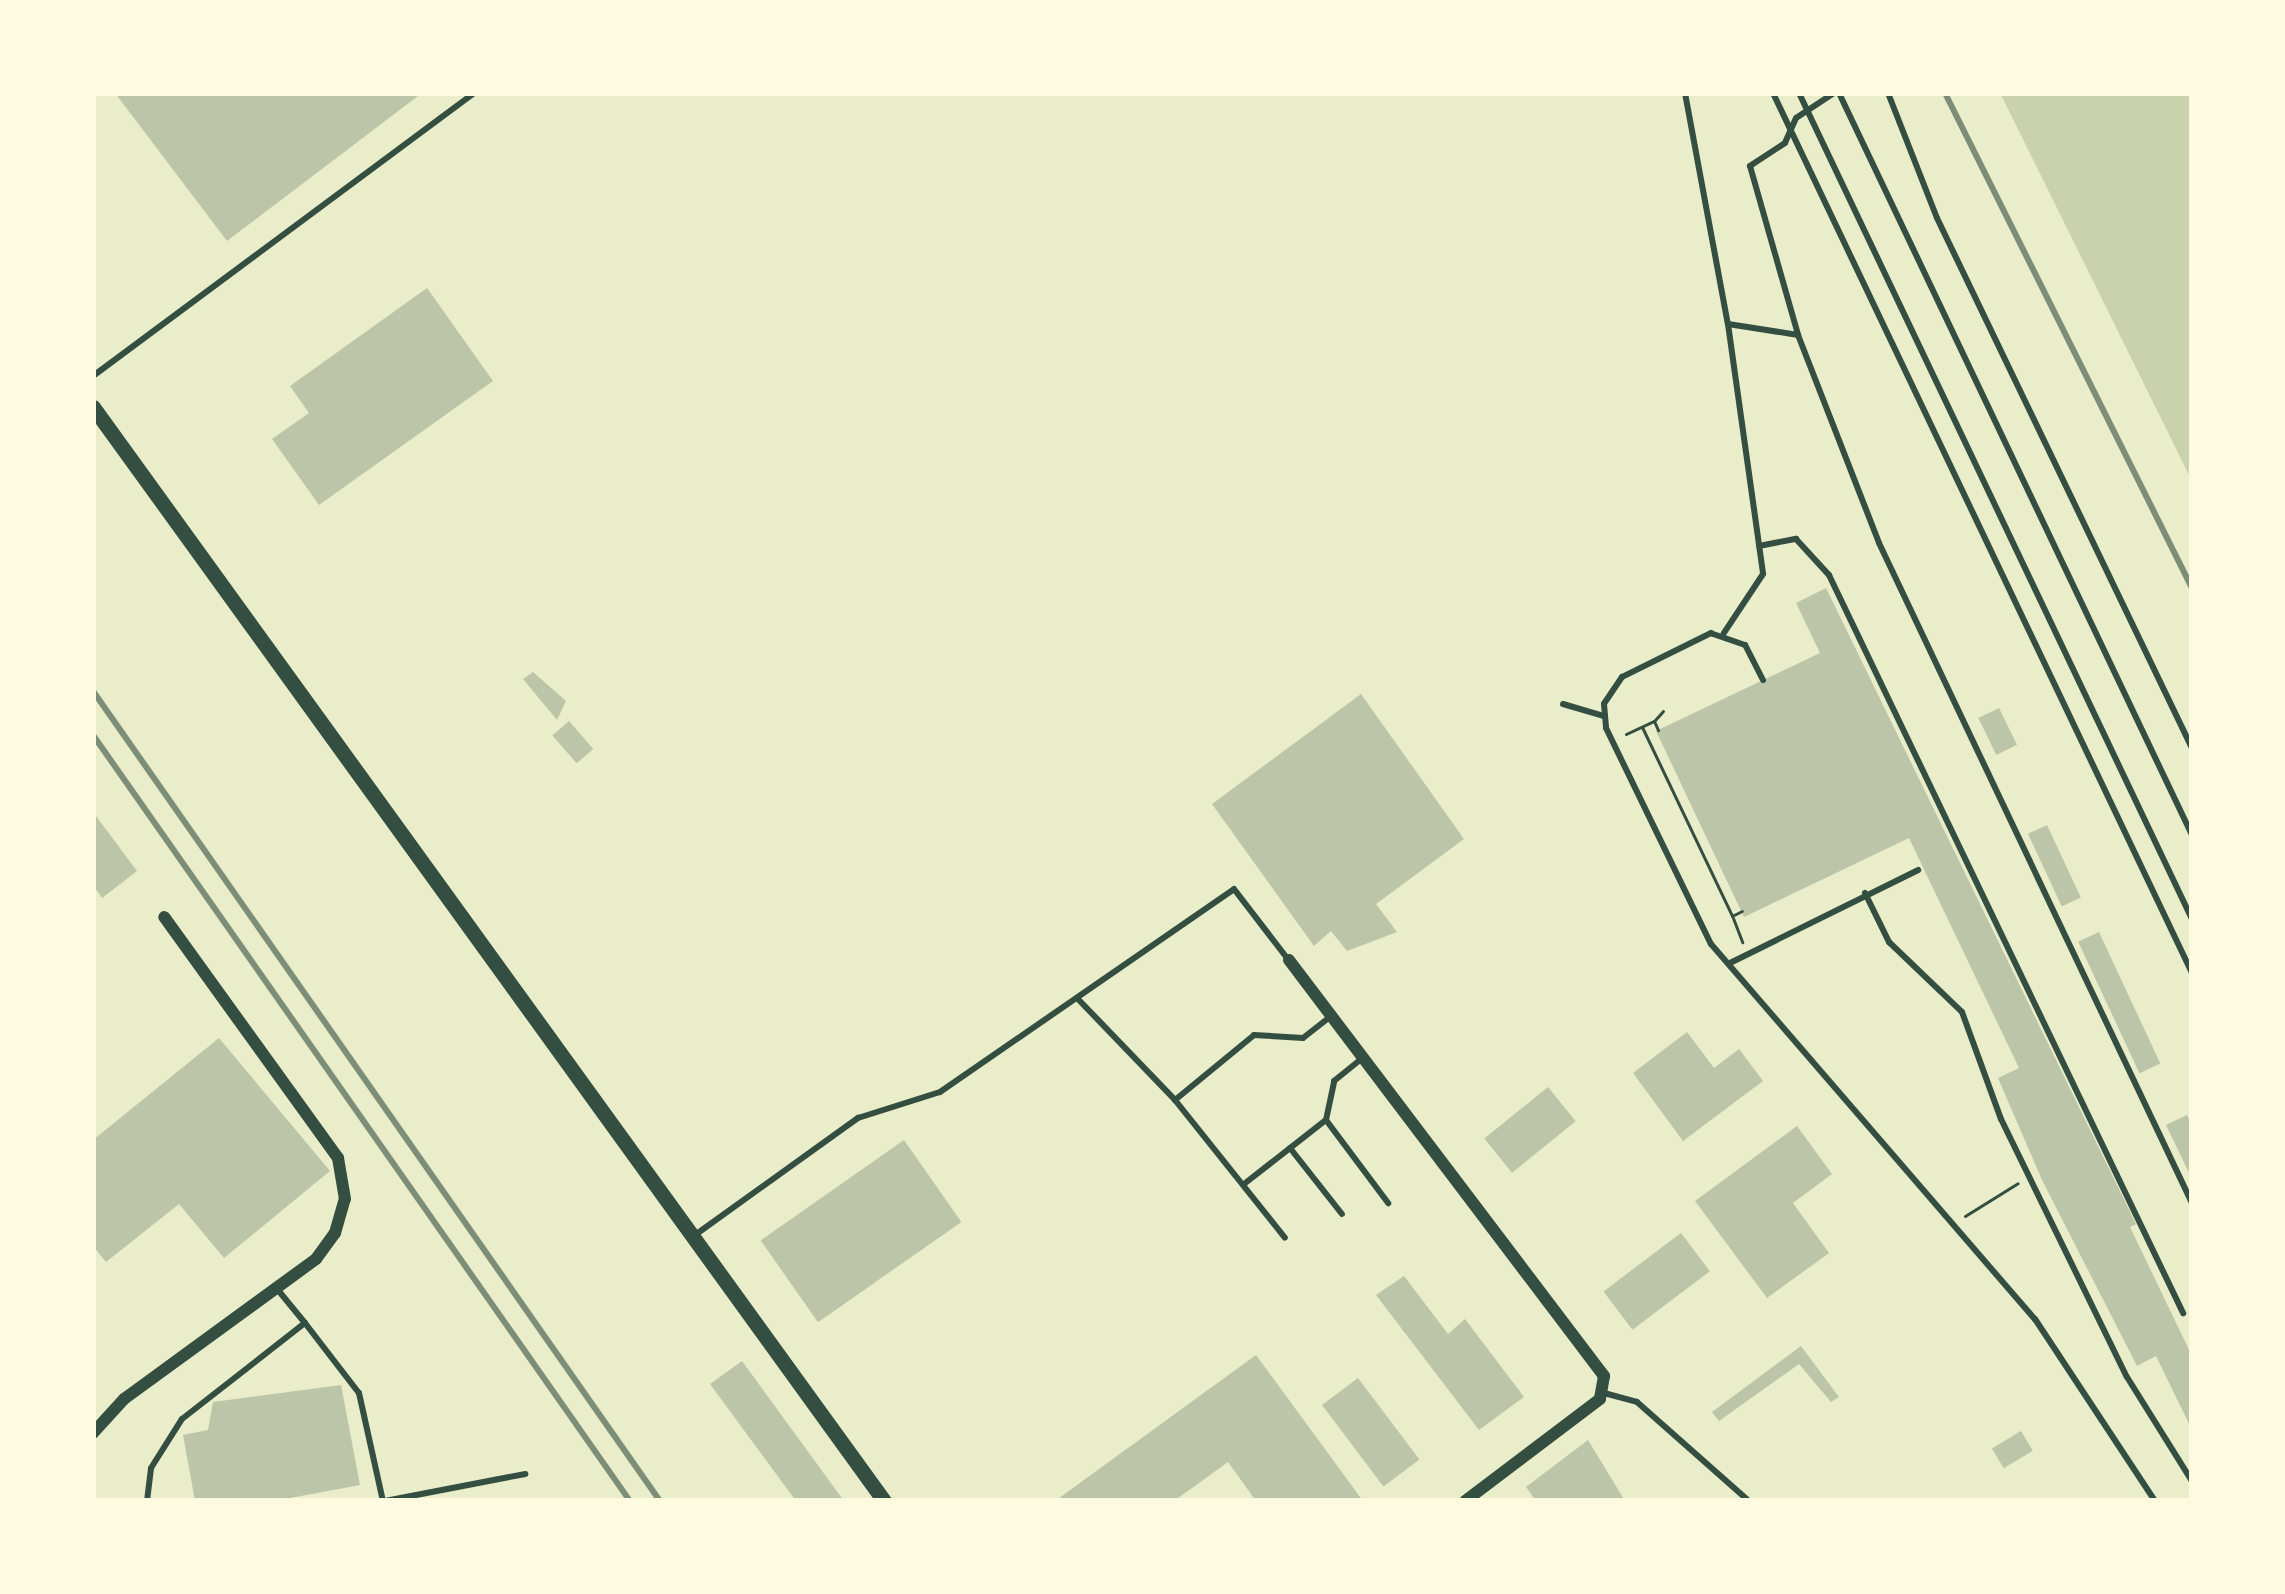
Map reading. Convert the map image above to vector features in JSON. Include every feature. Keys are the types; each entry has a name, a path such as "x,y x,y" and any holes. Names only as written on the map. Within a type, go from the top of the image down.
{"street":[{"path":"93,407 884,1501"},
{"path":"93,1432 109,1411 277,1288 335,1233 342,1167 164,917"},
{"path":"1288,960 1598,1367 1604,1393 1465,1501"}],"lane":[{"path":"93,376 474,93"},
{"path":"1604,716 1622,677 1724,633 1759,590 1759,546 1728,324 1685,93"},
{"path":"1773,93 2192,973"},
{"path":"1799,93 2192,919"},
{"path":"2192,836 1837,93 1807,109 1750,170 1798,334 1888,562 2192,1203"},
{"path":"1888,93 1936,218 2192,748"},
{"path":"1728,324 1798,334"},
{"path":"1759,546 1796,539 1829,574 2182,1312"},
{"path":"1724,633 1745,645 1763,680"},
{"path":"1563,704 1604,716 1704,933 2053,1342 2155,1501"},
{"path":"1730,963 1918,870"},
{"path":"692,1237 858,1118 940,1092 1234,889 1288,960"},
{"path":"1865,893 1889,942 1962,1012 2001,1119 2117,1357 2192,1481"},
{"path":"1077,998 1174,1100 1286,1238"},
{"path":"1174,1100 1254,1035 1303,1038 1332,1015"},
{"path":"1244,1184 1325,1120 1334,1081 1364,1057"},
{"path":"1325,1120 1388,1203"},
{"path":"1290,1148 1342,1214"},
{"path":"277,1288 359,1393 384,1501 525,1474"},
{"path":"148,1501 151,1468 182,1419 305,1323"},
{"path":"1604,1393 1636,1402 1749,1501"}],"path":[{"path":"1624,735 1654,721 1663,711"},
{"path":"1654,721 1658,730"},
{"path":"1642,727 1746,952"},
{"path":"1682,810 1690,806"},
{"path":"1732,916 1742,911"},
{"path":"1955,1225 2020,1182"}],"green space":[{"path":"2000,93 2192,93 2192,481 2005,103"}],"building":[{"path":"115,93 422,93 227,241"},
{"path":"427,288 493,381 319,505 272,439 309,413 290,386"},
{"path":"1826,588 2136,1224 2130,1227 2192,1356 2192,1430 2156,1356 2137,1366 2042,1180 1998,1078 2019,1068 1909,838 1744,917 1656,731 1820,653 1796,603"},
{"path":"533,672 566,701 557,720 523,679"},
{"path":"1361,694 1464,839 1376,904 1397,932 1347,951 1331,931 1314,946 1212,804"},
{"path":"1999,708 2017,745 1996,755 1978,718"},
{"path":"569,721 593,749 577,763 552,735"},
{"path":"93,812 137,871 102,898 93,885"},
{"path":"2047,825 2081,898 2062,906 2028,834"},
{"path":"2099,932 2160,1063 2139,1073 2078,942"},
{"path":"1687,1032 1714,1068 1739,1049 1763,1081 1683,1141 1633,1073"},
{"path":"219,1038 330,1171 224,1258 179,1204 106,1262 93,1246 93,1140"},
{"path":"1548,1087 1576,1121 1512,1173 1484,1139"},
{"path":"2187,1115 2192,1126 2192,1179 2166,1125"},
{"path":"1797,1126 1832,1174 1793,1203 1829,1253 1767,1298 1695,1201"},
{"path":"904,1140 961,1222 818,1322 761,1240"},
{"path":"1681,1233 1710,1271 1632,1330 1604,1291"},
{"path":"1404,1276 1448,1334 1465,1319 1524,1397 1479,1430 1376,1295"},
{"path":"1801,1346 1839,1397 1831,1402 1799,1364 1719,1421 1712,1412"},
{"path":"1256,1355 1363,1501 1256,1501 1228,1462 1174,1501 1055,1501"},
{"path":"742,1361 844,1501 796,1501 710,1384"},
{"path":"1358,1378 1419,1459 1383,1487 1322,1405"},
{"path":"341,1385 360,1485 274,1501 195,1501 183,1435 208,1430 213,1402"},
{"path":"2021,1431 2033,1451 2004,1468 1992,1449"},
{"path":"1588,1440 1625,1501 1536,1501 1526,1487"}],"railway":[{"path":"1945,93 2192,588"},
{"path":"93,691 660,1501"},
{"path":"93,735 630,1501"}]}
